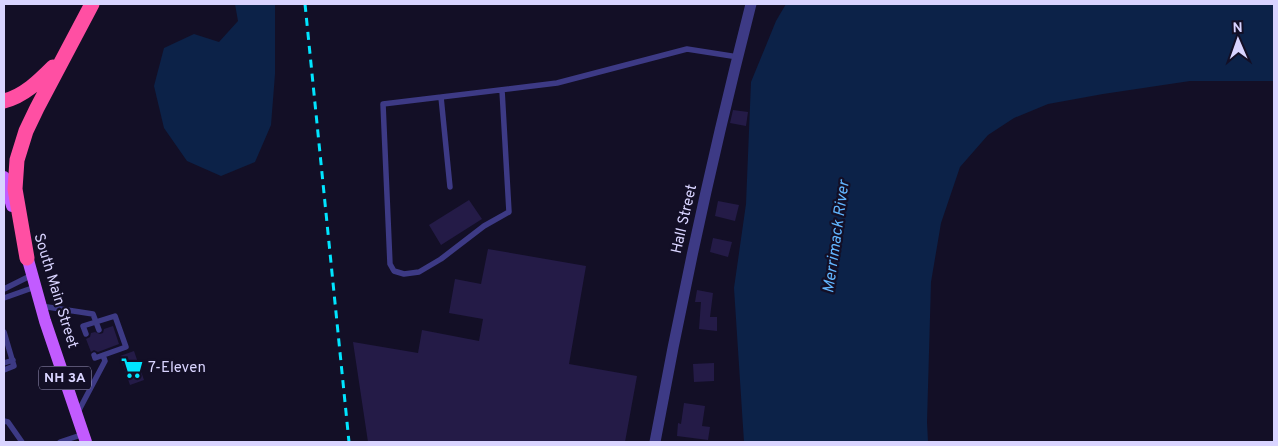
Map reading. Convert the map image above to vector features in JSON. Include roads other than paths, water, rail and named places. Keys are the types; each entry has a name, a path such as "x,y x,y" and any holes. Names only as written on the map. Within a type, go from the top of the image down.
{"highway":[{"path":"27,258 15,189 17,160 26,131 92,4"},
{"path":"4,101 22,94 33,86 47,74 67,50"}],"main road":[{"name":"South Main Street","path":"4,177 33,281 85,438"}],"street":[{"name":"Hall Street","path":"655,442 676,329 751,4"}],"lane":[{"path":"502,90 509,212 484,226 419,272 404,274 394,271 390,264 383,104 557,83 687,49 738,57"},
{"path":"441,97 450,187"},
{"path":"4,289 33,281"},
{"path":"4,298 33,281"},
{"path":"41,306 93,314 99,330"},
{"path":"86,334 84,326 115,316 126,347 95,358 94,355"},
{"path":"4,332 14,363"},
{"path":"77,414 105,360 105,354"},
{"path":"4,363 14,363"},
{"path":"4,370 14,363"},
{"path":"4,421 8,422 22,442"},
{"path":"60,442 85,438"}],"water":[{"path":"235,4 275,4 275,74 271,125 255,162 221,176 187,161 164,128 154,86 164,48 194,34 219,42 238,21"},
{"name":"Merrimack River","path":"786,4 1274,4 1274,81 1190,81 1048,104 1014,118 988,135 960,167 941,223 931,282 928,442 744,442 734,288 746,204 751,82 776,21"}],"railway":[{"path":"305,4 349,442"}],"place":[{"name":"7-Eleven","path":"132,368"}]}
